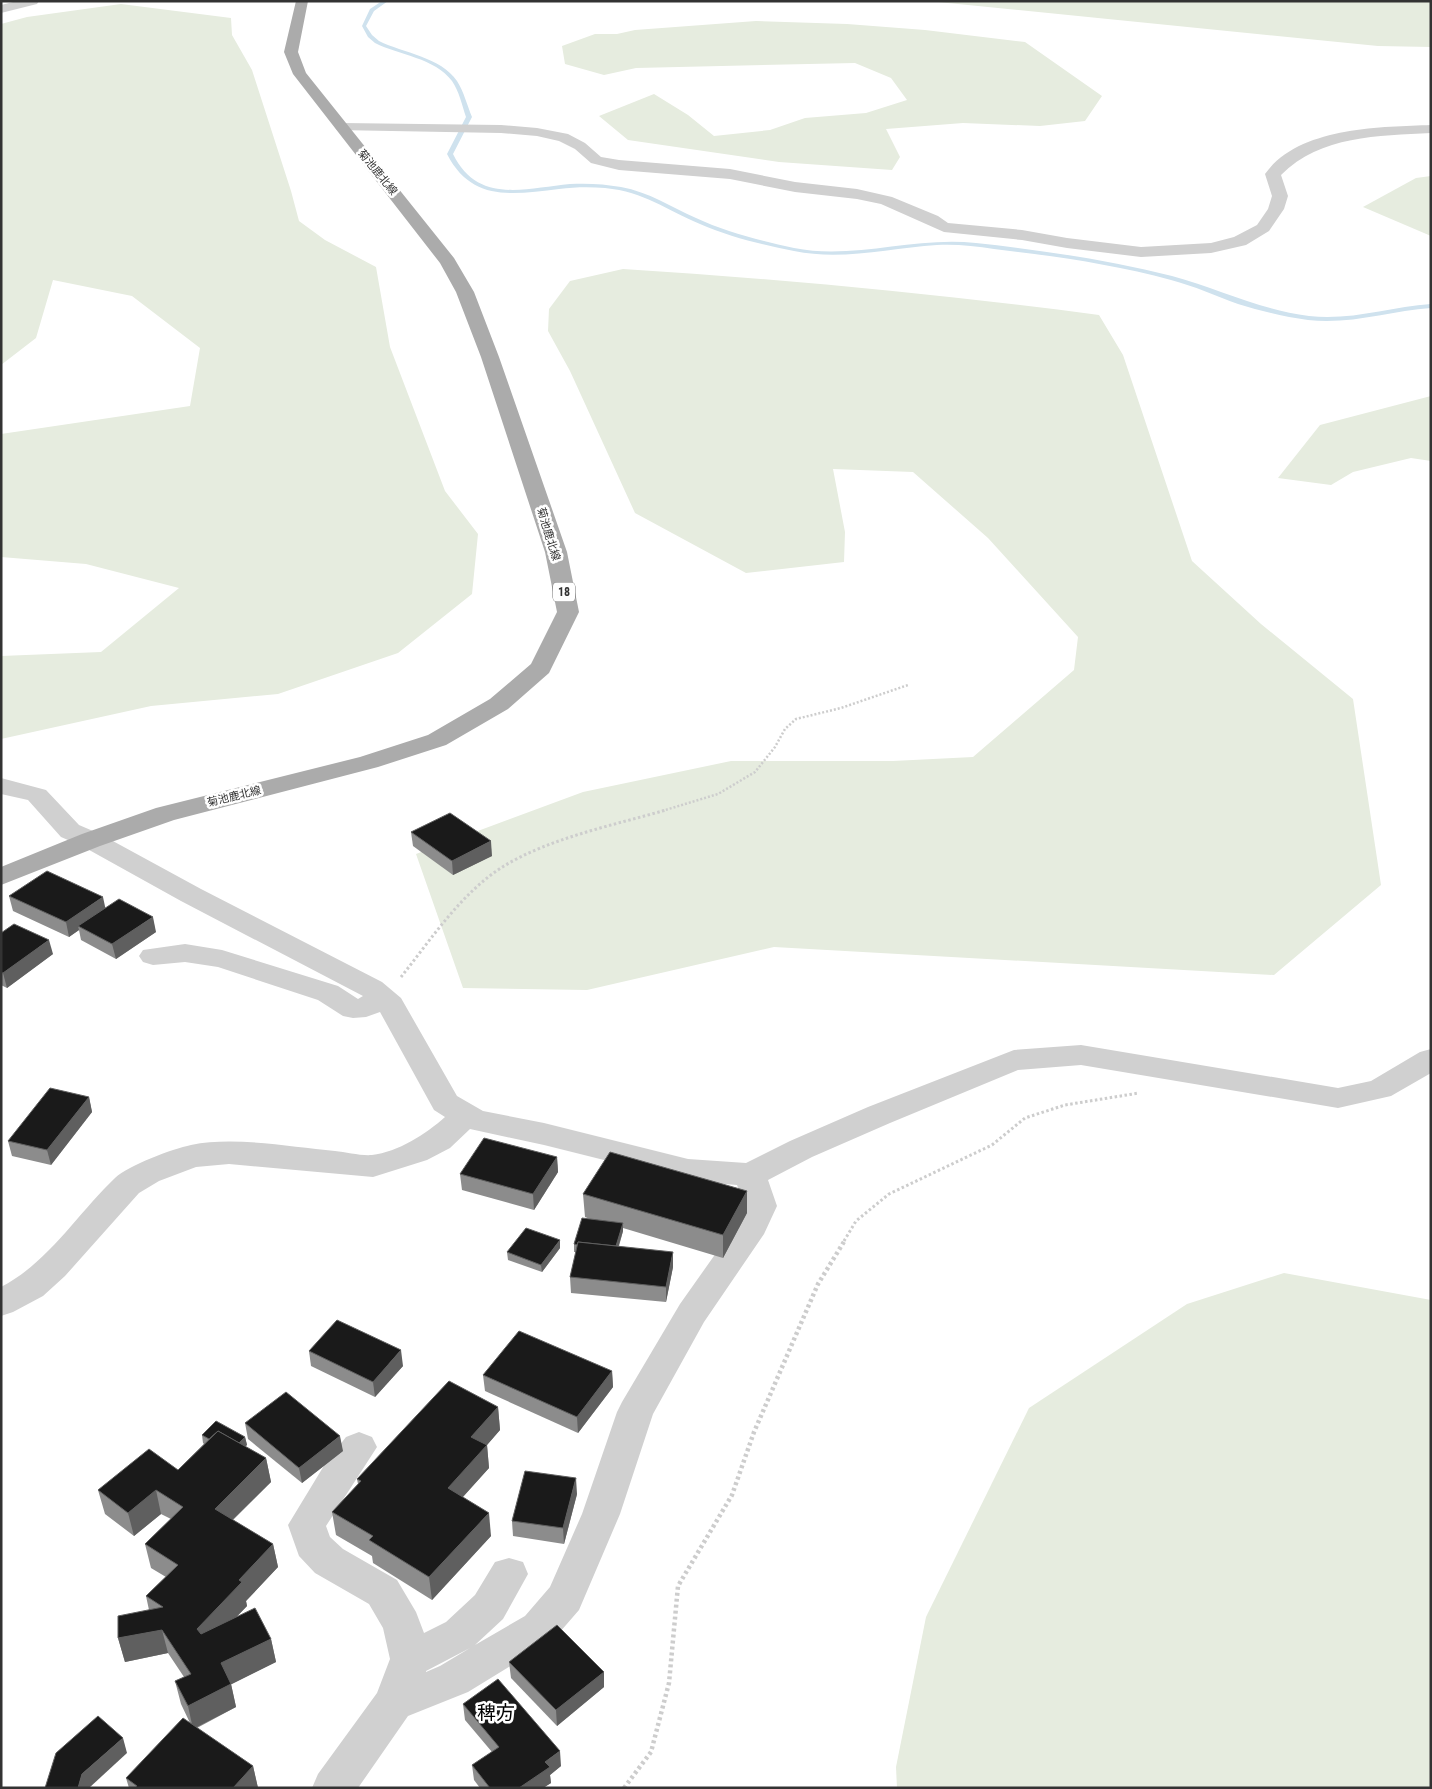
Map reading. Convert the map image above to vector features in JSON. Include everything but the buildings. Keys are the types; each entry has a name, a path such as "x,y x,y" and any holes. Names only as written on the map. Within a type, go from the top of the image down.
{"main road":[{"name":"菊池鹿北線","path":"1,877 92,840 165,814 369,762 437,740 500,704 541,668 568,612 556,552 490,357 465,292 448,262 300,74 291,54 292,42 302,15 302,1"}],"street":[{"path":"1,9 33,1"},
{"path":"342,127 501,129 537,132 563,137 580,146 596,160 619,166 730,174 795,187 857,194 886,200 932,219 944,227 1022,235 1066,243 1141,252 1211,248 1240,241 1263,228 1276,209 1280,196 1273,174 1280,166 1306,148 1353,136 1431,129"},
{"path":"1,786 36,795 70,831 92,840 191,895 372,989 391,1005 445,1103 466,1115 475,1120 544,1134 688,1170 750,1175 801,1149 878,1115 1014,1060 1081,1055 1338,1098 1380,1089 1431,1059"},
{"path":"153,956 185,953 222,959 328,993 353,1008 366,1008 381,997"},
{"path":"1,1303 31,1287 46,1274 128,1185 148,1173 192,1156 229,1154 372,1166 416,1152 439,1140 466,1115"},
{"path":"394,1703 454,1679 539,1628 565,1598 601,1514 635,1412 692,1313 752,1226 761,1206 750,1175"},
{"path":"333,1788 394,1703 410,1659 402,1624 383,1592 329,1561 313,1544 307,1525 338,1475 359,1447"},
{"path":"410,1659 460,1634 489,1606 509,1574"}],"path":[{"path":"381,997 404,974 458,906 483,882 504,866 541,848 718,794 755,772 775,747 785,728 796,719 841,708 908,685"},
{"path":"624,1788 651,1752 669,1684 678,1586 732,1496 754,1432 818,1284 856,1221 889,1194 992,1146 1025,1118 1065,1105 1135,1095 1156,1084 1158,1068"}],"shaded area":[{"path":"928,1 1431,1 1431,47 1378,46"},
{"path":"121,4 231,18 232,35 252,70 299,221 325,240 376,267 390,347 445,491 478,534 472,594 398,653 278,694 151,706 1,739 1,656 101,652 179,588 86,564 1,557 1,434 190,406 200,348 132,296 53,280 36,338 1,365 1,24 27,17"},
{"path":"756,21 847,24 925,30 1025,42 1102,96 1085,121 1040,126 963,123 886,129 900,157 892,170 779,162 628,140 599,116 654,94 688,115 714,136 770,130 805,118 866,113 907,100 891,78 855,63 636,68 604,75 565,64 562,46 595,34 617,34 635,30"},
{"path":"1431,176 1431,236 1363,207 1416,178"},
{"path":"623,269 861,288 1099,315 1123,355 1192,561 1261,624 1353,699 1381,885 1274,975 774,947 587,990 463,988 416,854 583,792 731,761 893,761 973,757 1074,670 1078,637 988,538 913,472 833,469 845,532 844,562 746,573 635,513 570,371 548,331 549,309 570,281"},
{"path":"1431,396 1431,461 1411,458 1353,472 1331,485 1278,478 1320,425"},
{"path":"1284,1273 1431,1300 1431,1788 897,1788 896,1767 926,1617 1029,1408 1187,1304"}],"waterway":[{"path":"386,1 372,10 364,26 370,36 377,42 434,65 452,78 460,91 469,117 450,154 465,174 476,184 489,190 516,193 572,186 625,189 651,197 702,223 772,245 796,250 850,253 948,243 1071,258 1171,278 1249,305 1309,318 1340,319 1431,306"}],"district":[{"name":"稗方","path":"496,1712"}]}
